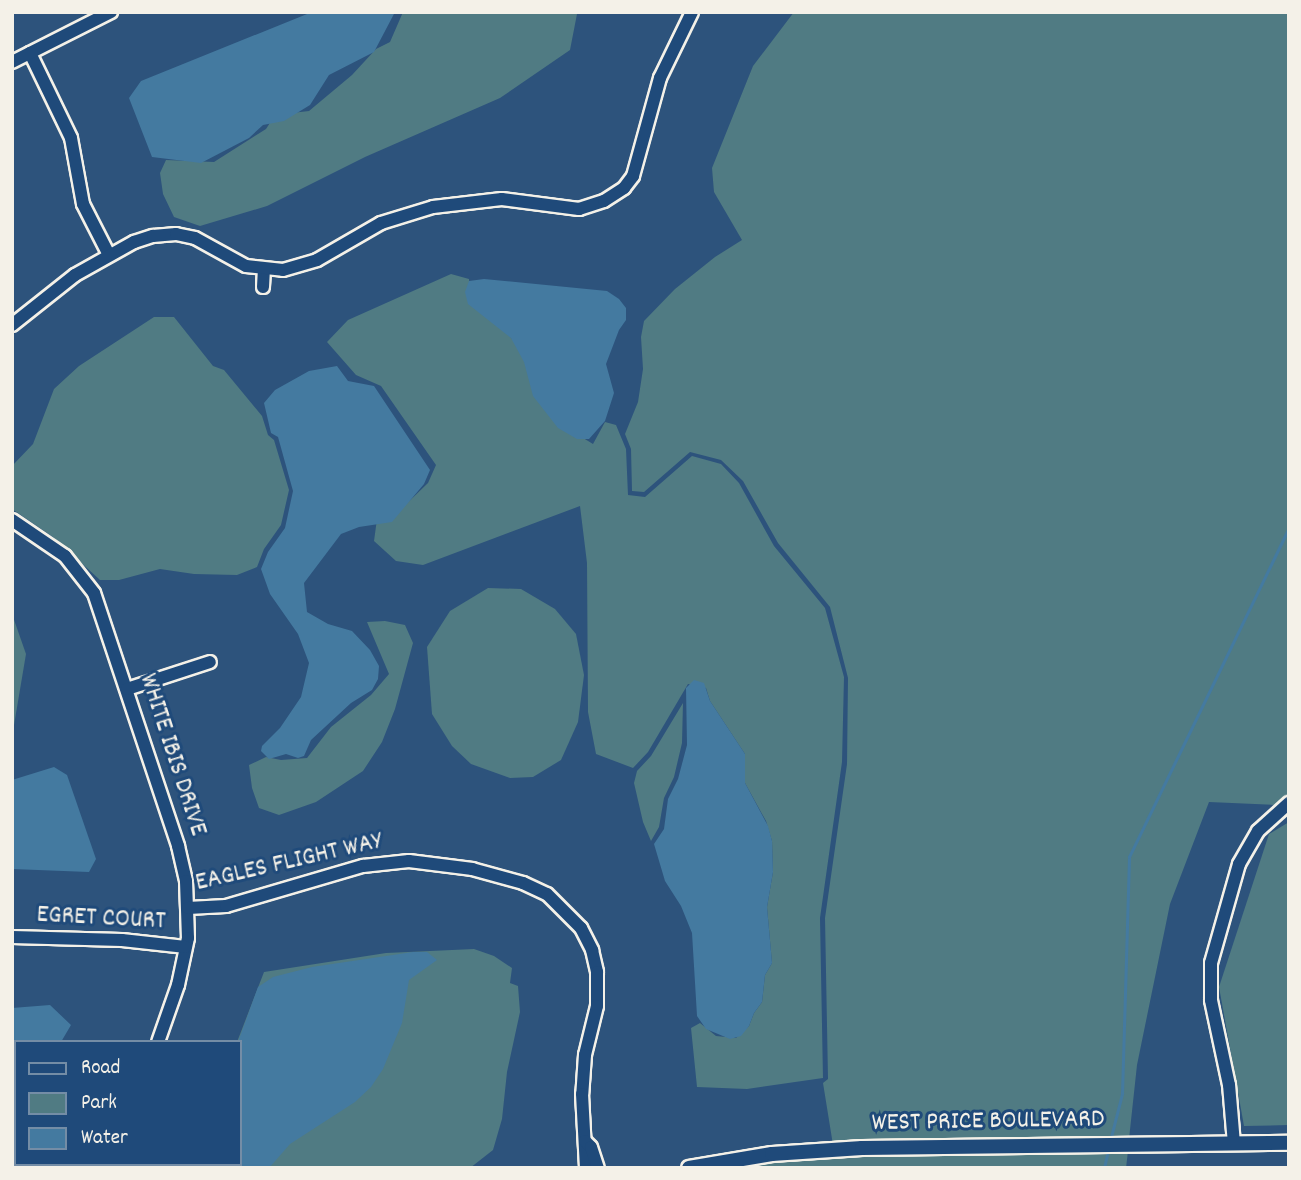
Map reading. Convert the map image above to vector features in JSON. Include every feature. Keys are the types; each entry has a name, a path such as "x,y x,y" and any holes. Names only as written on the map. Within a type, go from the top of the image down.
{"street":[{"path":"12,62 111,12"},
{"path":"12,325 75,275 141,239 176,234 195,238 237,262 264,270 302,266 381,223 441,205 502,199 579,209 610,198 632,176 660,78 692,12"},
{"path":"30,53 71,138 83,204 109,255"},
{"path":"263,287 264,270"},
{"name":"WHITE IBIS DRIVE","path":"12,520 60,552 90,586 178,846 188,908 186,947 178,985 159,1040"},
{"path":"127,689 210,662"},
{"path":"1234,1143 1229,1085 1211,1000 1211,963 1239,864 1258,831 1289,803"},
{"name":"EAGLES FLIGHT WAY","path":"188,908 226,906 363,866 409,860 472,869 523,883 547,894 574,919 585,934 597,972 597,1006 584,1065 583,1149 586,1168"},
{"name":"EGRET COURT","path":"12,937 122,940 186,947"},
{"name":"EAGLES FLIGHT WAY","path":"585,1141 592,1147 598,1168"},
{"name":"WEST PRICE BOULEVARD","path":"689,1168 772,1154 933,1148 1289,1143"}],"green space":[{"path":"403,12 577,14 570,50 500,98 365,157 267,206 200,226 174,217 163,194 160,173 166,160 214,162 266,129 275,115 309,111 352,75 376,49 390,42"},
{"path":"794,12 1289,12 1289,796 1275,805 1209,802 1170,904 1137,1065 1129,1139 833,1145 823,1083 828,1079 825,918 847,764 848,678 830,607 778,543 743,481 721,460 690,452 644,492 632,491 631,449 625,434 638,402 643,369 641,337 644,321 675,289 715,257 742,240 714,192 712,168 753,66"},
{"path":"451,274 469,279 470,295 519,346 575,433 593,444 605,422 616,425 626,449 628,495 645,497 692,456 721,464 739,483 774,546 825,608 844,677 842,762 820,918 823,1078 747,1089 697,1087 691,1028 700,1023 716,1036 736,1038 749,1026 762,1002 765,975 772,963 767,907 773,872 772,841 766,821 745,783 745,754 710,701 706,688 688,684 648,752 633,768 596,754 588,712 587,563 580,506 423,565 396,561 374,541 377,519 399,511 428,483 436,465 381,386 356,375 327,342 348,320"},
{"path":"154,317 174,317 213,366 224,370 262,416 268,435 274,440 289,490 281,525 264,549 257,567 237,575 194,574 160,569 119,580 100,580 53,537 12,509 12,466 33,444 54,389 79,366"},
{"path":"488,588 521,589 555,609 576,634 584,675 578,722 561,760 533,777 510,778 471,764 452,746 432,714 427,647 450,611"},
{"path":"12,614 26,654 12,737"},
{"path":"385,621 405,625 413,643 395,709 382,742 363,771 316,802 279,815 259,808 252,788 249,765 266,757 281,760 307,758 331,727 371,695 389,674 367,622"},
{"path":"683,703 682,743 674,777 664,798 659,827 651,841 643,822 634,783 637,771 651,756"},
{"path":"1289,822 1289,1125 1244,1126 1219,987 1269,834"},
{"path":"474,949 494,956 512,968 510,983 518,986 520,1012 507,1072 502,1119 493,1150 470,1168 177,1168 242,1166 242,1040 238,1040 264,972 386,953"},
{"path":"1128,1151 1126,1168 720,1168 773,1160 863,1154"}],"water":[{"path":"312,12 395,12 374,52 329,75 310,105 284,121 263,125 249,138 201,163 152,157 129,98 141,81"},
{"path":"484,279 607,291 626,308 626,320 619,330 606,364 614,393 605,421 589,439 577,439 558,428 533,396 524,362 511,338 468,304 465,292 469,281"},
{"path":"337,366 348,381 374,386 430,470 424,484 392,522 359,527 341,534 304,583 307,612 328,624 352,631 370,650 379,666 378,679 372,690 351,703 311,740 304,756 298,758 286,754 269,759 261,751 262,746 280,728 301,697 309,663 298,634 270,594 261,569 268,552 285,528 293,491 278,437 271,433 264,403 275,390 309,371"},
{"path":"694,680 704,683 710,701 745,754 745,783 768,826 772,841 773,872 767,907 772,963 765,975 762,1002 749,1026 741,1036 730,1039 706,1029 697,1016 692,933 681,906 665,881 654,844 664,829 668,799 678,779 687,745 686,688"},
{"path":"54,767 67,775 96,859 89,872 12,869 12,780"},
{"path":"413,952 427,952 437,960 409,980 402,1023 383,1069 371,1087 355,1102 290,1144 269,1168 180,1168 242,1166 242,1040 239,1040 258,987 273,977 312,967"},
{"path":"50,1005 71,1025 62,1040 14,1040 14,1115 12,1115 12,1008"}],"waterway":[{"path":"1110,1141 1122,1094 1129,857 1289,527"},
{"path":"1104,1168 1108,1151"}]}
